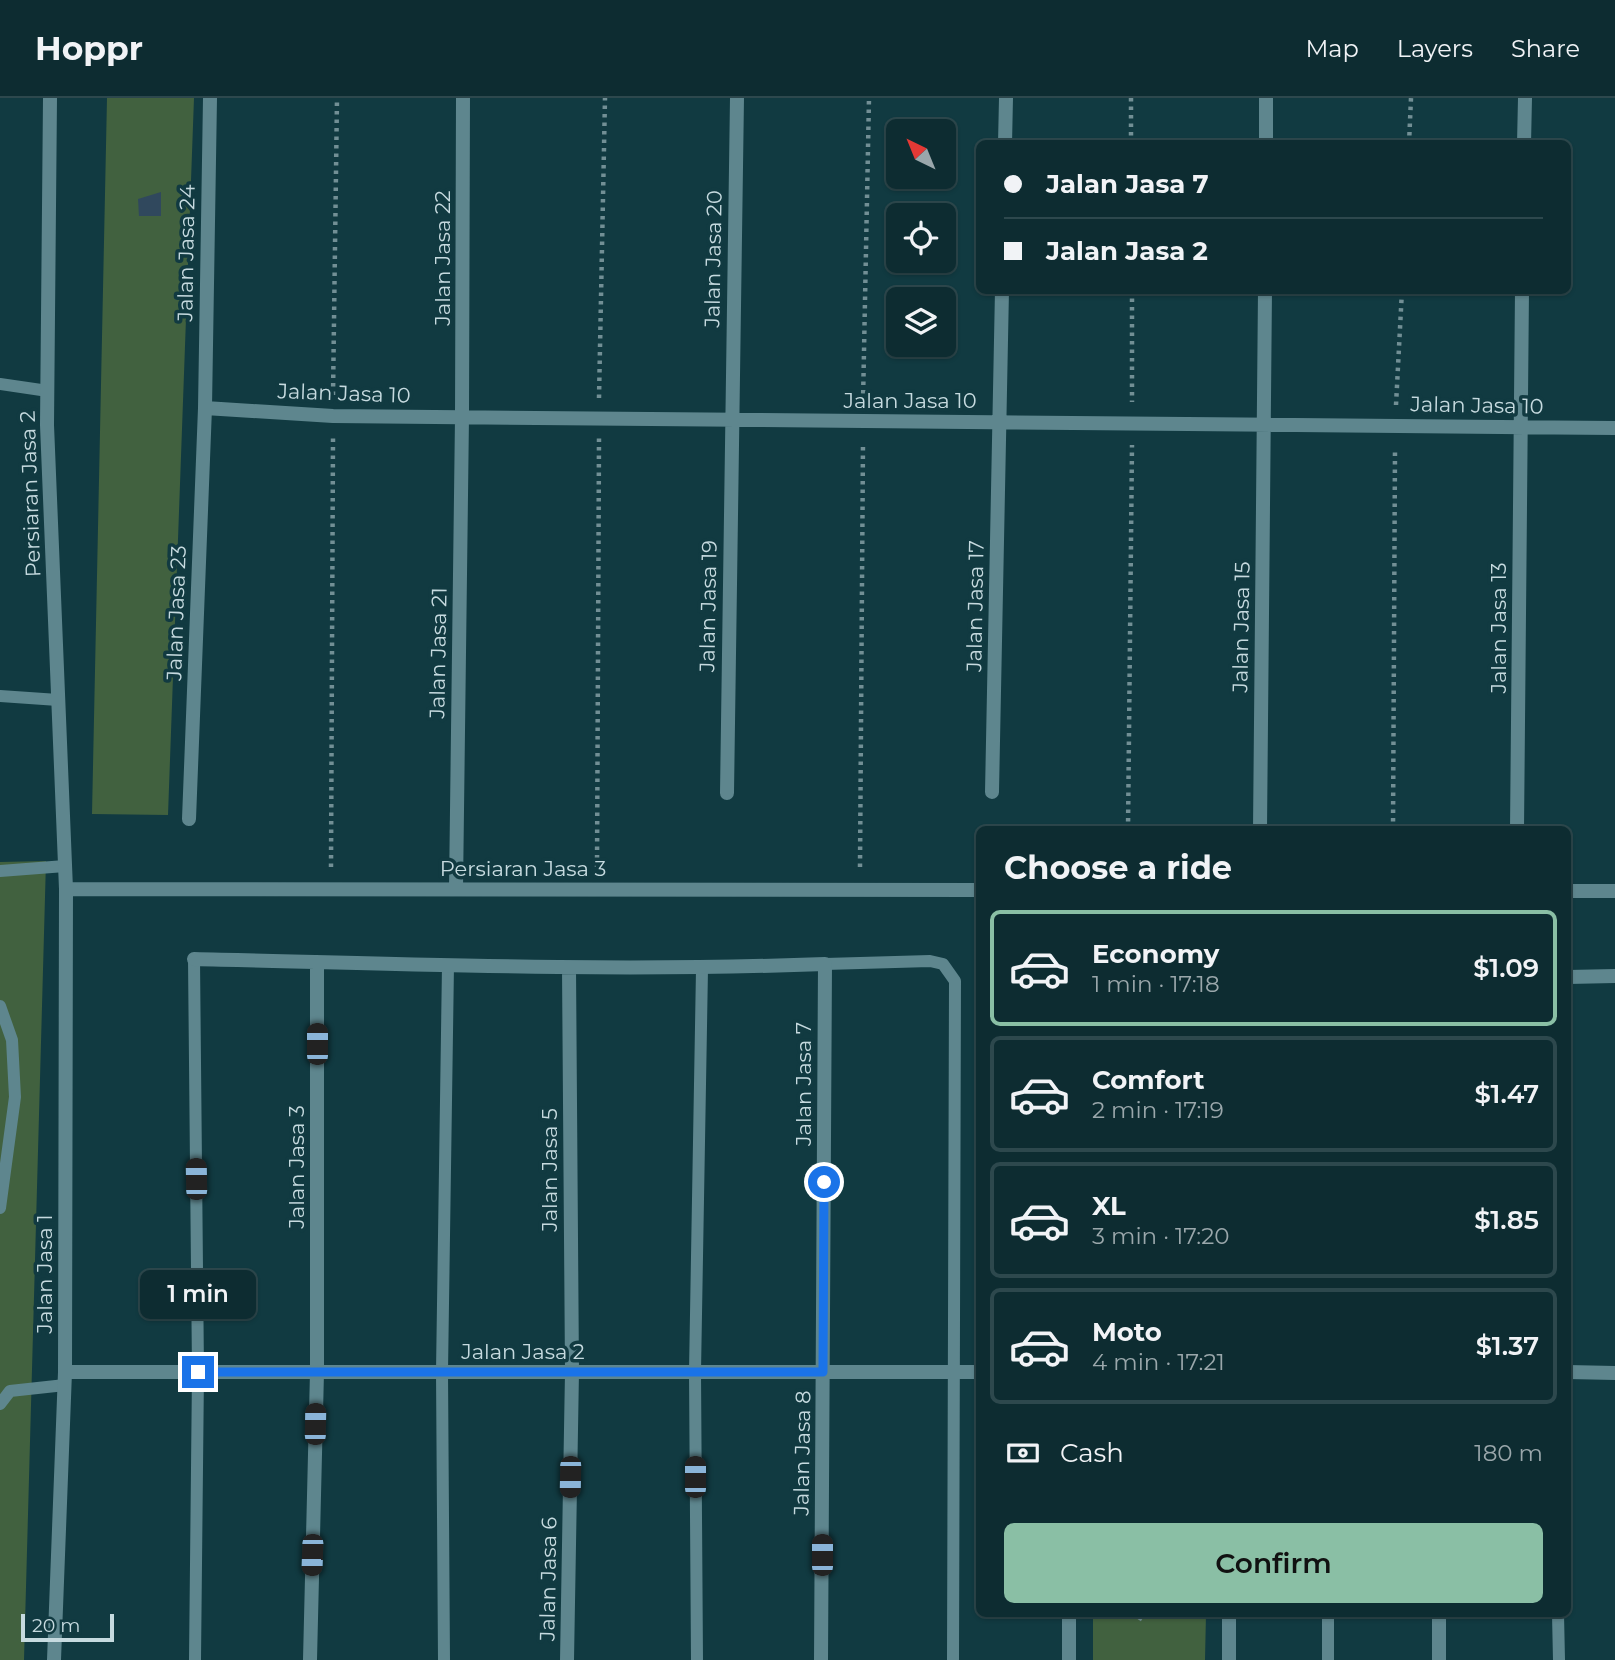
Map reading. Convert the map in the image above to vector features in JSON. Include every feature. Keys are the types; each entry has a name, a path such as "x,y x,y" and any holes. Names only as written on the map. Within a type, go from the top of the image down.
{"street":[{"name":"Persiaran Jasa 2","path":"50,98 48,391 66,889"},
{"name":"Jalan Jasa 24","path":"205,408 210,98"},
{"name":"Jalan Jasa 22","path":"462,417 463,98"},
{"name":"Jalan Jasa 20","path":"732,420 737,98"},
{"path":"1005,140 1006,98"},
{"path":"1266,98 1266,140"},
{"path":"1524,140 1525,98"},
{"name":"Jalan Jasa 17","path":"992,792 1002,294"},
{"name":"Jalan Jasa 15","path":"1261,826 1265,294"},
{"name":"Jalan Jasa 13","path":"1517,826 1522,294"},
{"name":"Jalan Jasa 10","path":"205,408 333,416 1615,428"},
{"name":"Jalan Jasa 23","path":"189,819 205,408"},
{"name":"Jalan Jasa 21","path":"456,889 462,417"},
{"name":"Jalan Jasa 19","path":"727,793 732,420"},
{"name":"Persiaran Jasa 3","path":"66,889 976,890"},
{"name":"Jalan Jasa 1","path":"54,1660 65,1378 66,889"},
{"path":"1571,891 1615,891"},
{"path":"194,959 569,968 702,969 825,964"},
{"name":"Jalan Jasa 3","path":"310,1660 317,1372 317,962"},
{"name":"Jalan Jasa 7","path":"823,1372 825,964"},
{"name":"Jalan Jasa 5","path":"569,968 572,1372"},
{"path":"1571,977 1615,975"},
{"name":"Jalan Jasa 2","path":"65,1378 198,1372 976,1372"},
{"name":"Jalan Jasa 6","path":"567,1660 572,1372"},
{"name":"Jalan Jasa 8","path":"821,1660 823,1372"},
{"path":"1571,1372 1615,1373"},
{"path":"1069,1617 1069,1660"},
{"path":"1229,1617 1229,1660"},
{"path":"1439,1617 1439,1660"}],"lane":[{"path":"0,384 48,391"},
{"path":"0,696 58,700"},
{"path":"0,871 65,866"},
{"path":"194,959 198,1372 195,1660"},
{"path":"825,964 930,961 943,964 955,981 953,1660"},
{"path":"444,1660 442,1372 448,965"},
{"path":"697,1660 695,1372 702,969"},
{"path":"0,1006 12,1040 15,1097 0,1208"},
{"path":"0,1404 10,1391 65,1378"},
{"path":"1328,1617 1328,1660"},
{"path":"1558,1617 1559,1660"}],"path":[{"path":"331,889 337,98"},
{"path":"597,890 599,418 605,98"},
{"path":"860,890 863,421 869,98"},
{"path":"1131,98 1131,140"},
{"path":"1409,140 1411,98"},
{"path":"1128,826 1132,294"},
{"path":"1392,826 1395,425 1402,294"}],"green space":[{"path":"107,98 194,98 168,815 92,814"},
{"path":"46,861 24,1660 0,1660 0,862"},
{"path":"1093,1617 1206,1617 1205,1660 1093,1660"}],"building":[{"path":"161,192 161,216 139,216 138,199"}],"route":[{"path":"198,1372 823,1372 824,1182"}]}
